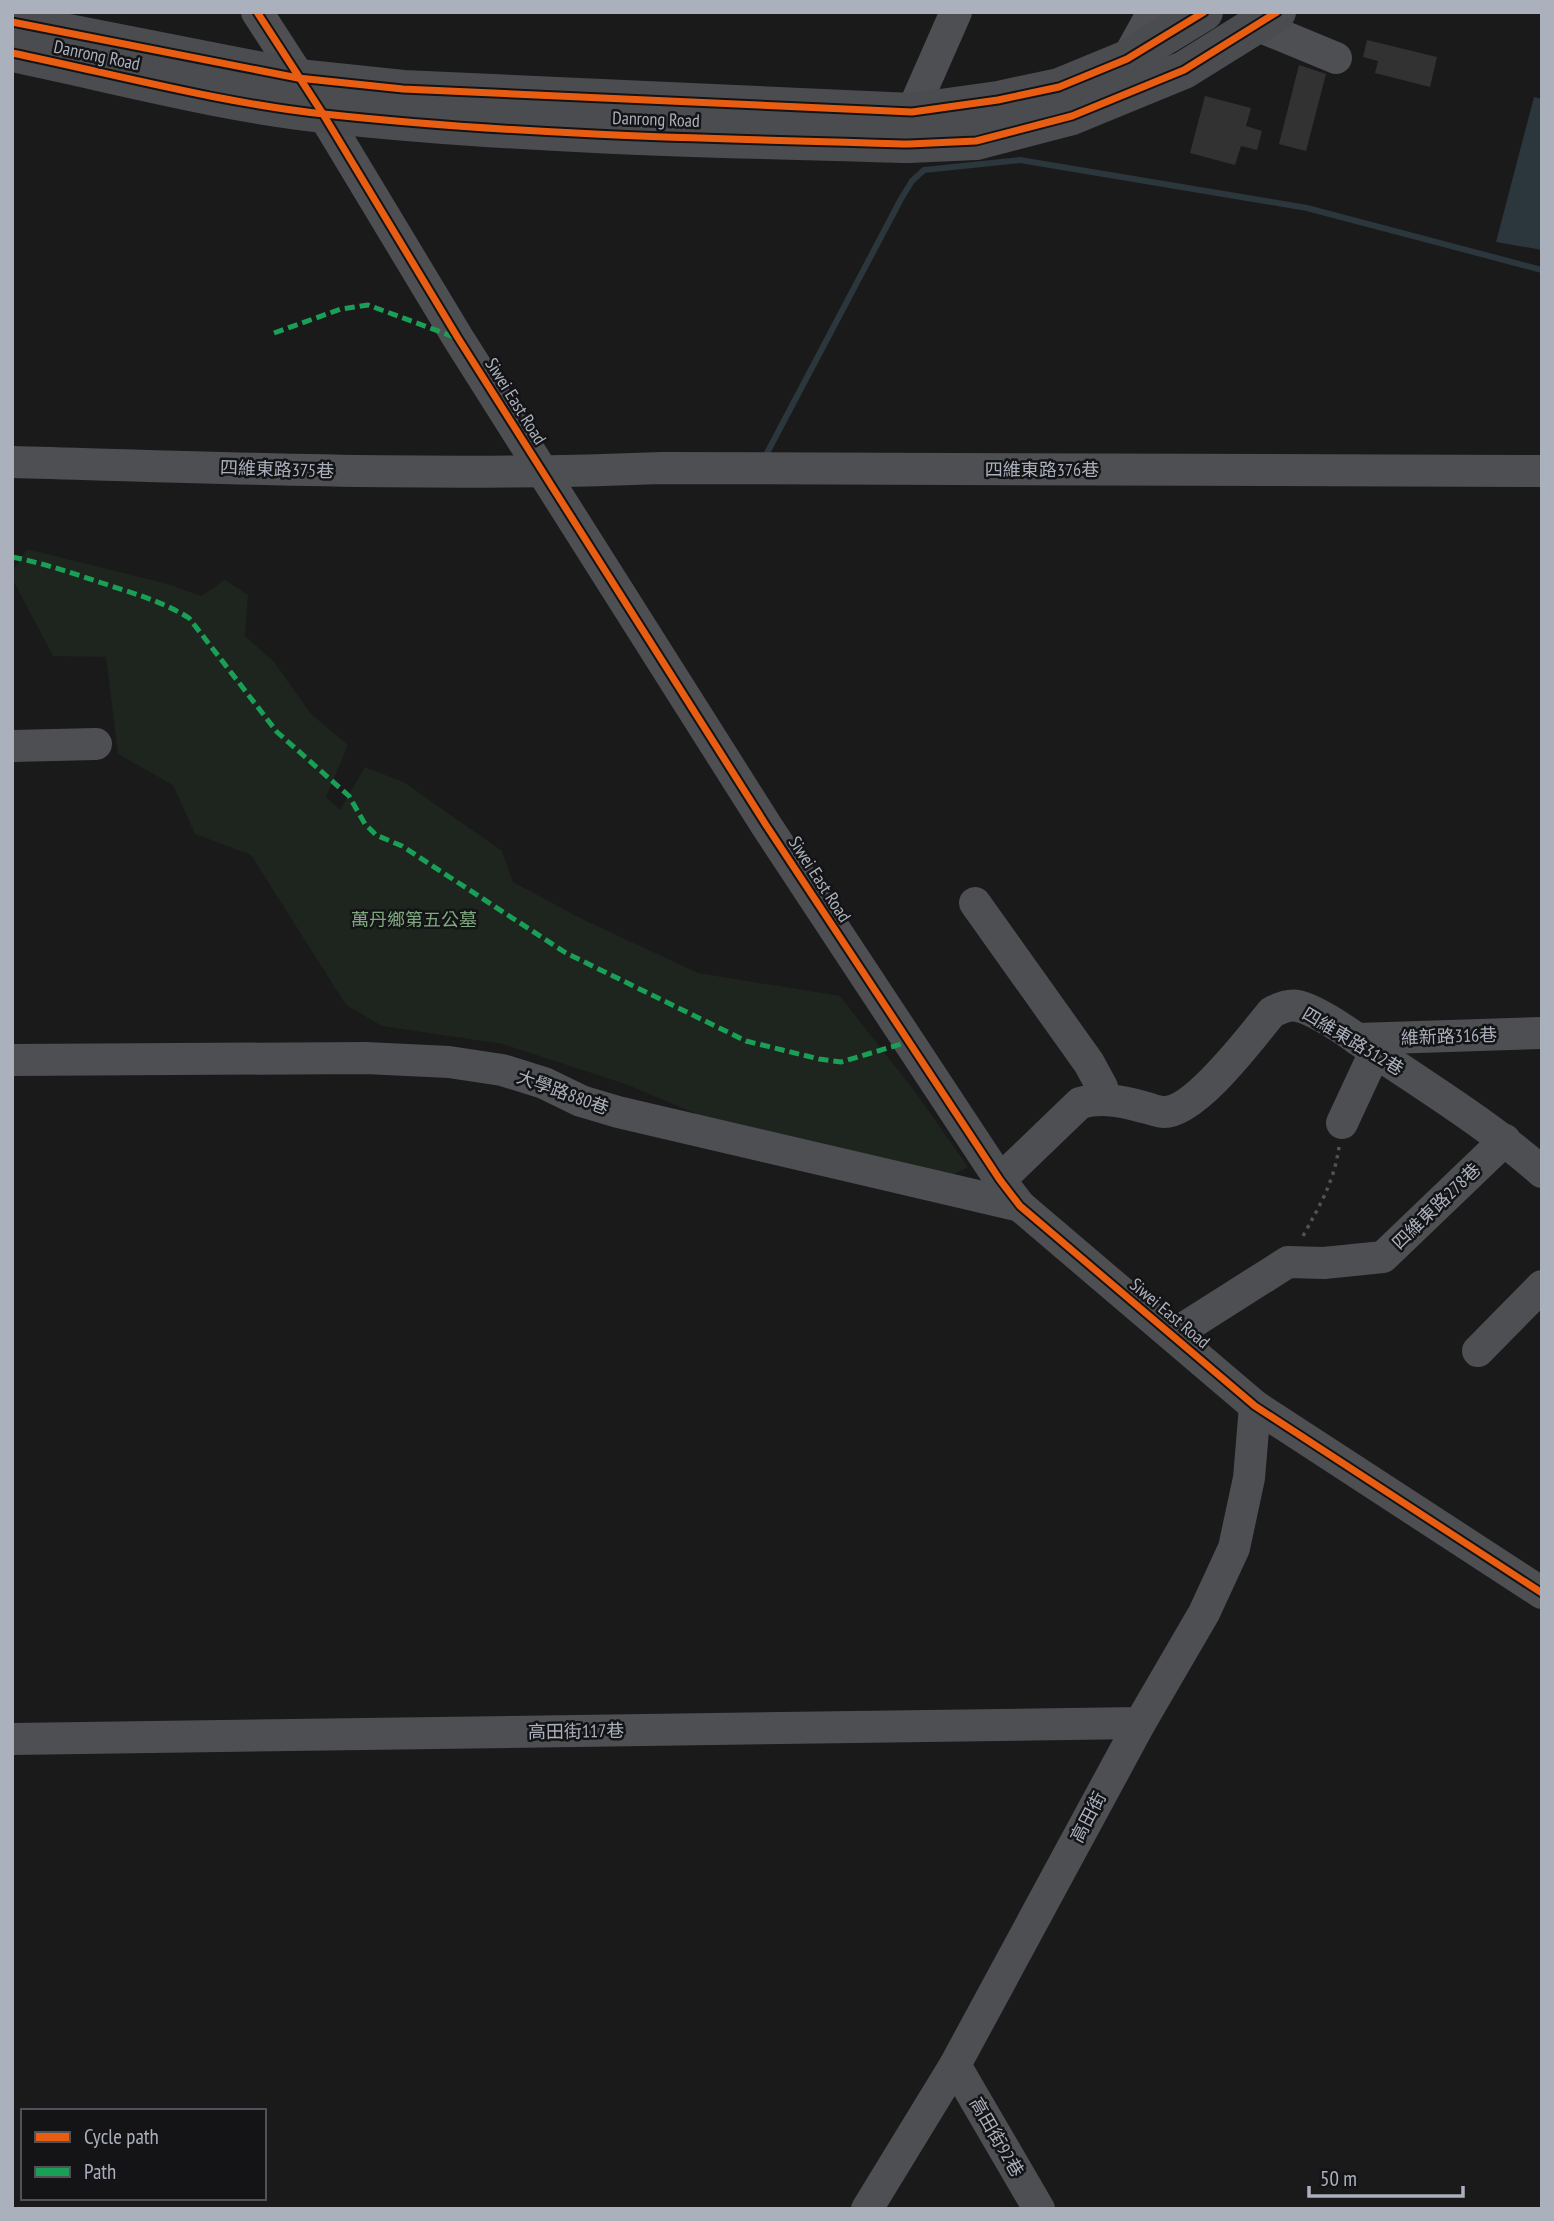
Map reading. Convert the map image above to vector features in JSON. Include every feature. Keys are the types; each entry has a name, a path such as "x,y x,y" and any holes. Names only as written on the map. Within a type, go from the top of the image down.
{"main road":[{"name":"Danrong Road","path":"12,22 298,78 404,89 912,112 998,100 1059,87 1127,59 1204,12"},
{"name":"Danrong Road","path":"12,53 258,104 323,114 502,129 909,144 976,141 1072,116 1184,70 1266,19"}],"street":[{"name":"Siwei East Road","path":"257,12 323,114 542,473 766,825 1000,1180 1020,1206 1255,1406 1542,1593"},
{"path":"912,112 956,12"},
{"path":"1127,59 1153,12"},
{"path":"1266,19 1336,58"},
{"name":"四維東路375巷","path":"12,462 413,473 542,473"},
{"name":"四維東路376巷","path":"542,473 662,468 1542,471"},
{"path":"12,746 96,744"},
{"path":"975,903 1089,1063 1102,1087 1104,1099"},
{"name":"四維東路312巷","path":"1000,1180 1080,1103 1096,1098 1131,1103 1163,1112 1177,1110 1206,1088 1272,1012 1286,1006 1298,1006 1319,1016 1366,1045 1505,1140 1542,1172"},
{"name":"維新路316巷","path":"1366,1045 1542,1033"},
{"path":"1342,1123 1366,1045"},
{"name":"大學路880巷","path":"12,1060 365,1058 449,1062 502,1070 544,1083 581,1101 618,1112 1020,1206"},
{"name":"四維東路278巷","path":"1288,1262 1324,1263 1383,1257 1505,1140"},
{"path":"1173,1335 1288,1262"},
{"path":"1478,1351 1542,1286"},
{"name":"高田街","path":"867,2209 955,2066 1140,1723 1204,1613 1234,1548 1249,1478 1255,1406"},
{"name":"高田街117巷","path":"12,1739 1140,1723"},
{"name":"高田街92巷","path":"955,2066 1039,2209"}],"path":[{"path":"1288,1262 1331,1185 1336,1169 1342,1123"}],"green space":[{"name":"萬丹鄉第五公墓","path":"27,549 168,584 201,596 225,580 248,595 245,636 274,662 311,714 348,745 326,797 340,810 365,767 405,783 502,851 513,882 580,918 698,973 840,996 913,1089 968,1167 946,1178 746,1135 628,1085 503,1044 382,1026 346,1005 251,855 195,834 173,785 118,754 106,657 53,656 12,578 12,572"}],"shaded area":[{"path":"1534,97 1542,99 1542,250 1496,242"}],"building":[{"path":"1367,40 1437,57 1430,87 1375,73 1378,61 1363,57"},
{"path":"1299,65 1326,74 1306,151 1279,144"},
{"path":"1205,96 1251,108 1246,126 1262,131 1257,150 1241,146 1235,165 1190,153"}],"waterway":[{"path":"767,453 901,199 912,181 924,170 1020,160 1307,208 1542,270"}],"marked path":[{"path":"274,333 341,309 368,305 457,338"},
{"path":"12,557 57,568 136,594 189,618 277,732 349,796 365,824 376,835 402,846 566,953 746,1041 841,1062 908,1042"}],"cycle path":[{"path":"257,12 323,114 458,338 766,825 1000,1180 1020,1206 1255,1406 1542,1593"},
{"path":"12,22 298,78 403,89 912,112 998,100 1059,87 1127,59 1204,12"},
{"path":"12,53 207,95 324,114 543,131 909,144 976,141 1072,116 1184,70 1277,12"}]}
